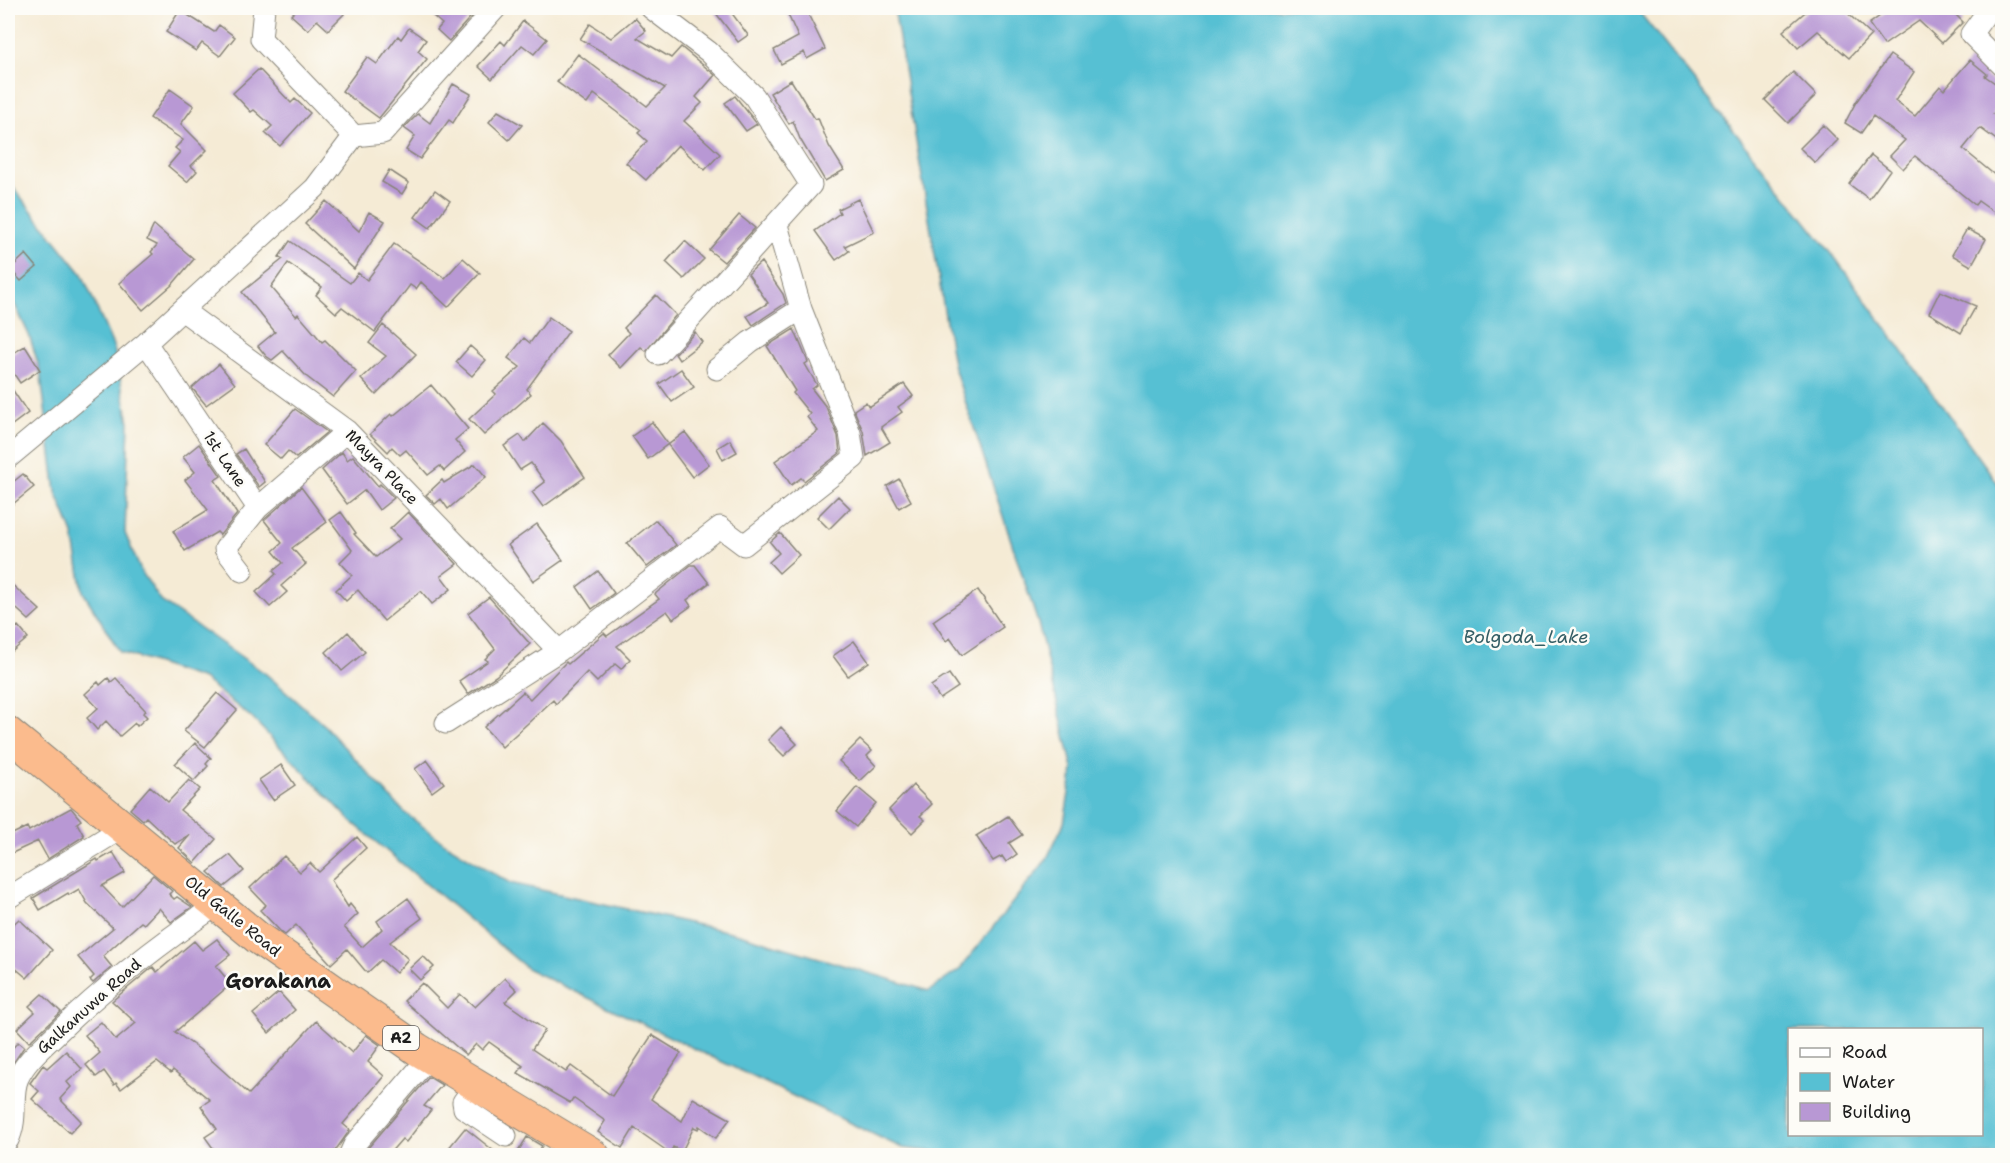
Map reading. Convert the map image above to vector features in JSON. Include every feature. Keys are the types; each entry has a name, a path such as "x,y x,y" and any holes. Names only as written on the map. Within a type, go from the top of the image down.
{"highway":[{"name":"Old Galle Road","path":"8,733 258,938 430,1056 594,1155"}],"street":[{"path":"264,8 261,39 354,136"},
{"path":"8,459 52,419 143,345 315,188 354,136 383,133 496,8"},
{"path":"651,8 709,52 754,96 811,185 658,354"},
{"path":"1990,8 1971,34 2002,64"},
{"path":"446,723 559,651 720,527 744,545 854,458 850,433 801,309 777,225"},
{"path":"717,369 750,342 801,309"},
{"name":"Mayra Place","path":"182,310 347,431 559,651"},
{"name":"1st Lane","path":"143,345 258,508"},
{"path":"242,571 225,549 258,508 347,431"},
{"path":"8,898 122,828"},
{"name":"Galkanuwa Road","path":"8,1140 14,1127 18,1078 36,1054 80,1011 147,953 218,904"},
{"path":"349,1155 354,1144 430,1056"},
{"path":"477,1083 463,1101 464,1108 506,1136"}],"water":[{"name":"Bolgoda_Lake","path":"894,8 1636,8 1836,259 2002,489 2002,1155 970,1156 902,1148 528,969 351,821 252,718 203,679 120,652 83,592 73,534 56,492 40,370 29,335 8,290 8,181 82,274 114,348 129,422 125,533 141,571 161,601 266,674 322,723 405,813 446,844 510,883 739,934 929,991 959,970 1046,860 1064,823 1073,769 1038,623 953,364"}],"building":[{"path":"298,8 337,8 344,14 328,30 317,20 308,30 291,15"},
{"path":"424,8 472,8 476,11 449,41 437,30 442,24"},
{"path":"712,8 728,8 748,35 738,42"},
{"path":"785,8 805,8 825,49 807,59 804,52 781,64 774,50 798,37"},
{"path":"1810,8 1842,8 1871,35 1849,58 1818,31 1798,48 1783,31"},
{"path":"1891,8 1949,8 1963,22 1942,43 1919,21 1884,45 1869,24"},
{"path":"180,10 214,32 219,25 235,37 220,56 202,43 196,51 166,32"},
{"path":"635,18 646,31 637,38 671,58 681,47 715,75 696,97 702,103 684,121 720,154 705,170 678,145 646,180 626,163 647,141 638,133 641,130 594,94 587,104 557,82 578,54 647,106 665,88 580,39 590,24 611,38"},
{"path":"523,21 547,39 534,54 522,45 492,79 478,66 501,41 505,45"},
{"path":"409,28 426,40 418,51 427,59 379,118 342,91 367,57 377,64 398,36 401,39"},
{"path":"1890,55 1914,72 1895,101 1915,116 1940,86 1944,90 1970,60 1987,74 1985,76 2002,88 2002,101 1993,114 2002,121 2002,144 1980,128 1963,149 2002,181 2002,202 1995,213 1978,201 1975,205 1915,156 1903,169 1890,156 1905,140 1873,116 1861,133 1845,123 1856,102"},
{"path":"259,69 291,103 295,99 310,113 280,146 265,133 272,126 254,110 251,112 233,93"},
{"path":"1793,72 1816,95 1788,123 1765,100"},
{"path":"791,80 815,119 818,118 829,146 844,170 825,181 800,139 793,121 789,124 770,93"},
{"path":"453,84 471,94 453,123 449,120 420,159 406,150 415,136 404,128 418,114 430,123"},
{"path":"170,89 194,106 181,124 207,150 191,166 197,171 187,182 168,166 180,152 175,148 183,140 150,118"},
{"path":"735,96 757,124 746,131 725,103"},
{"path":"498,111 522,125 509,140 489,122"},
{"path":"1823,125 1838,140 1815,163 1800,148"},
{"path":"1871,155 1890,170 1869,199 1849,184"},
{"path":"389,170 409,183 402,194 382,182"},
{"path":"435,190 450,201 430,228 415,217"},
{"path":"858,199 874,232 845,246 849,251 836,260 815,231 840,213 838,209"},
{"path":"326,201 359,231 369,212 385,221 354,269 305,224"},
{"path":"739,215 755,228 724,262 709,250"},
{"path":"154,225 194,259 172,285 143,310 119,283 153,254 151,252 157,245 147,240"},
{"path":"1967,229 1986,239 1971,266 1952,255"},
{"path":"290,241 350,283 358,273 367,280 394,244 445,278 463,258 480,273 448,307 421,282 416,289 410,285 375,332 342,307 336,313 316,295 322,287 288,263 271,287 322,342 325,340 356,371 333,397 307,377 283,351 272,360 266,356 258,346 275,332 242,292 283,259 279,257"},
{"path":"685,241 704,259 684,279 666,262"},
{"path":"26,254 37,267 21,281 10,269"},
{"path":"761,262 783,294 786,303 753,325 747,316 768,303 748,274"},
{"path":"1940,291 1976,306 1961,333 1929,313"},
{"path":"656,295 676,315 646,351 641,347 621,368 608,355 629,333 624,328"},
{"path":"549,317 569,331 527,389 531,394 484,435 469,419 496,394 493,391 520,367 508,358 524,338 530,343"},
{"path":"383,325 416,354 376,395 361,379 386,356 369,343"},
{"path":"794,329 808,362 805,364 817,385 812,389 826,407 838,436 840,453 804,481 801,478 791,485 775,461 818,431 807,417 810,414 793,393 795,391 767,346"},
{"path":"695,332 702,342 679,360 675,354"},
{"path":"25,346 40,370 20,383 8,365 8,356"},
{"path":"470,346 486,360 472,376 456,362"},
{"path":"219,364 235,384 206,405 192,388"},
{"path":"681,369 694,387 672,402 659,384"},
{"path":"8,383 28,413 8,428"},
{"path":"904,384 913,396 898,407 902,412 881,427 890,442 867,456 863,431 854,410 866,402 869,407"},
{"path":"431,385 468,429 455,440 465,452 444,471 440,466 428,475 406,450 400,455 392,447 388,452 370,434 391,414 393,416"},
{"path":"295,409 327,432 296,458 288,451 281,459 264,445"},
{"path":"652,422 668,444 648,459 632,436"},
{"path":"543,423 561,441 585,477 543,507 532,492 545,482 531,463 520,470 504,446 520,435 525,442"},
{"path":"685,432 709,464 692,477 668,445"},
{"path":"730,440 737,452 723,460 717,448"},
{"path":"199,444 221,476 215,480 237,514 220,535 217,532 185,551 173,531 208,510 185,480 195,472 183,457"},
{"path":"244,449 265,482 259,487 236,454"},
{"path":"342,452 347,460 353,456 378,486 380,484 394,498 379,510 365,490 347,504 322,470"},
{"path":"475,464 486,477 448,509 441,499 435,504 426,495 442,480 444,483"},
{"path":"23,474 34,487 8,508 8,486"},
{"path":"899,479 911,501 899,508 887,486"},
{"path":"301,487 327,522 292,548 306,564 281,586 287,592 270,607 256,592 276,574 273,571 283,563 273,551 282,543 264,520"},
{"path":"838,496 850,508 829,529 817,517"},
{"path":"341,512 356,533 354,534 376,557 400,539 390,529 408,512 457,564 441,576 451,589 432,604 421,591 384,621 358,590 346,601 336,590 352,575 340,562 352,550 330,520"},
{"path":"656,520 676,545 647,567 627,543"},
{"path":"537,524 563,560 533,581 508,545"},
{"path":"780,533 799,555 779,573 769,562 779,553 770,542"},
{"path":"691,565 695,565 709,583 687,600 691,606 673,619 667,611 617,646 630,659 621,669 615,664 597,682 587,672 556,704 553,700 502,747 484,727 523,692 530,699 566,662 568,664 604,633 607,636 659,599 655,594"},
{"path":"598,571 614,593 592,609 577,587"},
{"path":"8,581 40,610 29,620 8,601"},
{"path":"978,590 1003,627 962,655 950,638 946,641 933,621"},
{"path":"489,597 530,644 496,676 468,694 459,681 488,661 485,659 495,649 468,613"},
{"path":"18,626 28,638 8,655 8,635"},
{"path":"348,632 365,652 342,671 326,652"},
{"path":"854,641 869,662 848,676 833,656"},
{"path":"949,674 958,687 940,699 931,686"},
{"path":"108,678 111,682 116,678 146,711 143,713 147,717 137,726 135,723 120,736 106,721 97,730 87,718 98,708 85,694 98,682 100,685"},
{"path":"217,693 237,710 205,747 184,731"},
{"path":"781,727 797,744 784,756 768,740"},
{"path":"860,740 872,751 867,756 876,766 860,781 839,761"},
{"path":"195,743 211,758 206,764 208,766 194,781 175,764"},
{"path":"427,760 444,783 432,792 415,769"},
{"path":"281,765 295,785 273,800 259,780"},
{"path":"189,780 200,789 180,810 216,839 195,863 179,848 190,835 175,844 146,817 143,820 130,809 150,786 168,802"},
{"path":"913,785 932,804 920,816 925,820 912,833 889,810"},
{"path":"857,787 876,803 856,827 837,811"},
{"path":"71,808 81,820 77,823 84,836 48,859 38,841 8,855 8,836 27,827 29,831"},
{"path":"1008,816 1022,835 1009,843 1017,854 1006,862 1002,856 993,861 976,836"},
{"path":"357,837 366,848 331,880 348,907 350,904 358,914 344,927 362,947 382,929 377,921 408,898 422,918 390,942 408,959 396,973 381,960 367,973 347,949 331,964 296,925 285,935 281,932 260,910 266,905 250,888 284,856 300,872 310,863 319,872"},
{"path":"113,852 125,873 102,886 122,907 153,875 172,891 169,894 174,899 177,897 192,907 171,922 159,908 144,924 141,922 103,956 112,967 93,983 90,980 94,976 78,957 113,928 87,903 79,889 40,910 33,898 97,859 98,861"},
{"path":"230,855 244,871 224,887 208,872"},
{"path":"19,919 52,950 27,978 14,967 8,975 8,929"},
{"path":"217,939 230,955 216,966 231,984 175,1032 199,1049 249,1094 316,1021 352,1053 366,1035 380,1045 368,1062 384,1076 343,1124 350,1130 332,1155 218,1155 205,1137 217,1129 201,1106 210,1100 173,1070 171,1073 157,1062 121,1089 116,1083 114,1085 104,1071 96,1077 86,1065 100,1053 85,1035 101,1022 116,1040 136,1023 112,1001 153,967 157,972 194,941 202,950"},
{"path":"423,956 434,967 420,980 409,969"},
{"path":"505,978 517,990 505,1002 545,1030 532,1049 566,1072 571,1066 612,1096 652,1035 681,1053 651,1099 682,1121 693,1098 730,1119 716,1138 699,1126 698,1129 694,1127 682,1151 673,1147 670,1153 634,1128 622,1148 598,1132 605,1121 573,1098 570,1103 518,1073 523,1066 489,1042 482,1050 476,1044 466,1055 404,1001 422,983 447,1008 460,994 475,1007"},
{"path":"279,992 295,1010 269,1033 253,1014"},
{"path":"42,994 61,1012 29,1042 17,1029 35,1012 29,1006"},
{"path":"18,1042 24,1047 8,1071 8,1053"},
{"path":"66,1051 82,1069 67,1082 71,1087 60,1099 81,1121 70,1133 32,1099 39,1091 30,1083 43,1065 47,1068"},
{"path":"429,1077 442,1085 424,1106 431,1110 406,1142 402,1139 388,1155 377,1155 368,1148"},
{"path":"465,1128 499,1155 443,1155"},
{"path":"527,1137 542,1146 536,1155 516,1155"}],"district":[{"name":"Gorakana","path":"278,981"}]}
